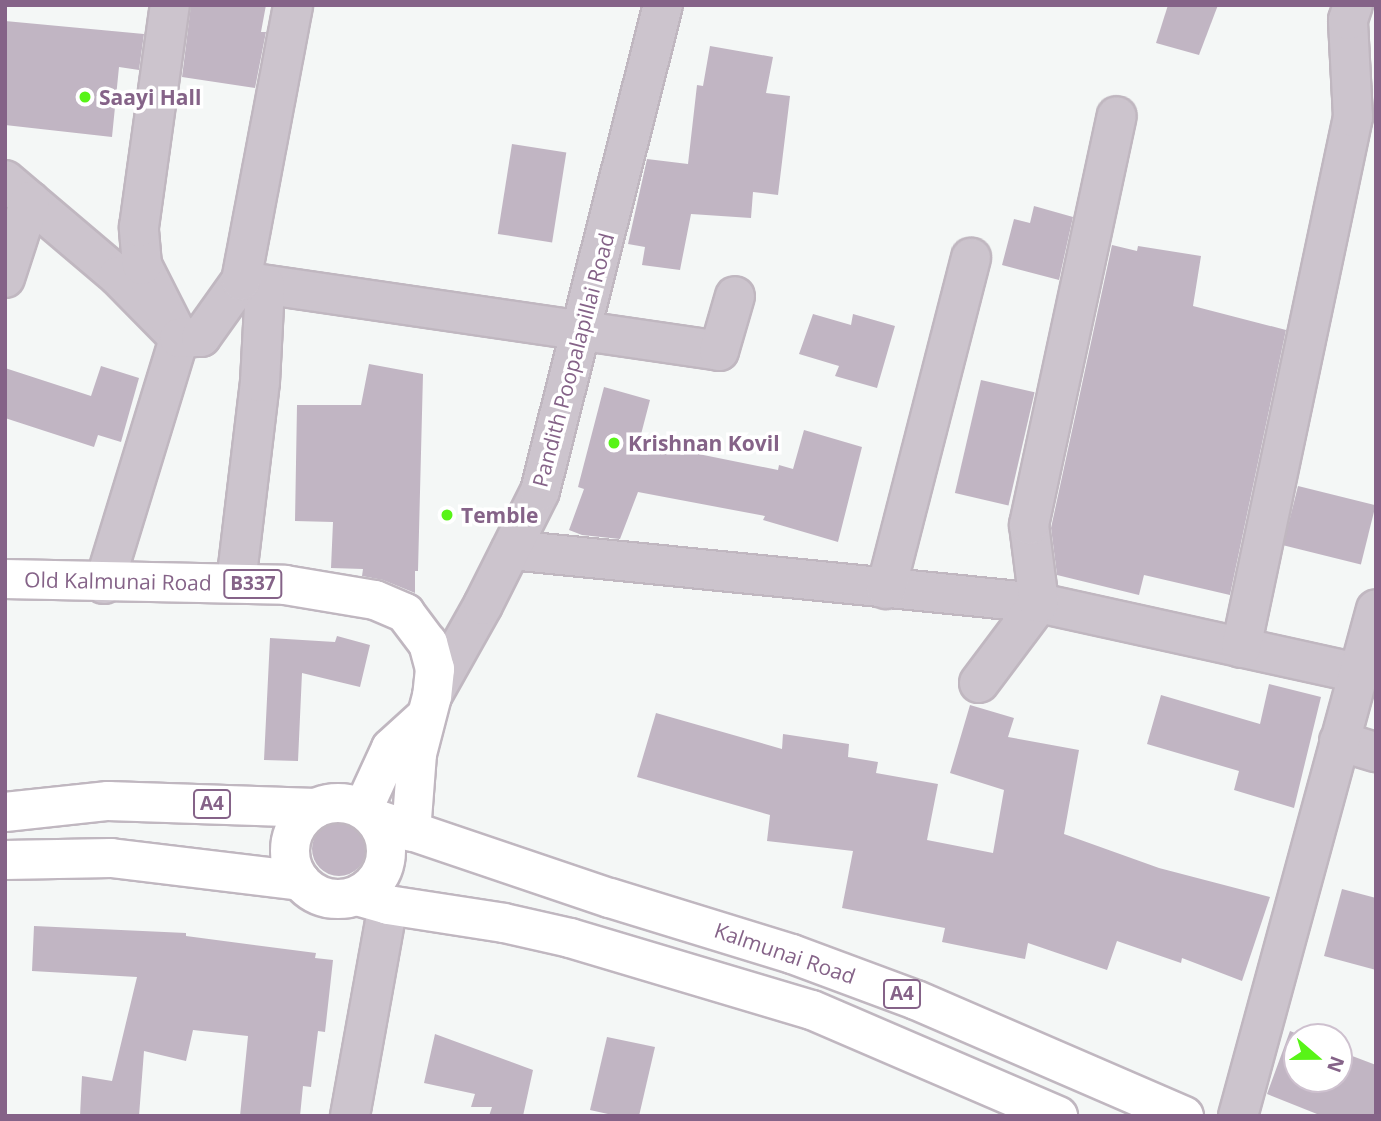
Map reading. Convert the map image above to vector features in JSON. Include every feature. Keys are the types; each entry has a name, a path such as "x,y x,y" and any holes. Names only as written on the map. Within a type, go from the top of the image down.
{"main road":[{"name":"Old Kalmunai Road","path":"5,579 104,584 285,585 364,597 405,613 428,643 435,669 417,754 411,832"},
{"path":"370,814 391,748 428,707"},
{"name":"A4","path":"5,812 108,801 316,808"},
{"path":"348,803 370,814 383,833 385,862 380,876 370,888 372,901 327,898 312,892 301,881 290,855 291,841 296,827 316,808 348,803"},
{"name":"Kalmunai Road","path":"370,814 411,832 817,963 916,999 1184,1116"},
{"path":"5,860 111,858 154,861 254,878 301,881"},
{"name":"A4","path":"372,901 503,923 570,938 812,1010 1058,1116"}],"street":[{"path":"104,584 179,338 142,265 139,227 170,5"},
{"path":"236,583 260,382 253,283 293,5"},
{"name":"Pandith Poopalapillai Road","path":"428,707 540,491 663,5"},
{"path":"1241,648 1353,117 1348,20 1353,5"},
{"path":"979,683 1040,604 1030,525 1117,116"},
{"path":"18,190 118,276 179,338 201,337 253,283"},
{"path":"5,278 18,190"},
{"path":"886,589 971,258"},
{"path":"253,283 719,351 735,296"},
{"path":"510,551 1040,604 1358,673"},
{"path":"1238,1116 1376,609"},
{"path":"1339,741 1376,752"},
{"path":"350,1116 372,901"}],"building":[{"path":"191,5 266,5 261,32 266,32 255,88 182,77"},
{"path":"1168,5 1218,5 1199,55 1156,43"},
{"path":"5,21 144,34 139,70 119,67 112,137 5,125"},
{"path":"710,46 773,57 766,93 790,96 778,195 753,192 751,218 691,214 680,270 642,265 645,247 628,244 647,159 688,164 697,85 703,86"},
{"path":"512,144 566,153 552,242 498,234"},
{"path":"1034,206 1073,217 1059,280 1002,265 1014,219 1030,223"},
{"path":"1112,245 1137,251 1138,246 1201,256 1193,306 1286,330 1230,595 1144,575 1139,595 1057,575 1051,528"},
{"path":"813,314 851,325 853,314 895,326 877,388 835,376 839,366 799,354"},
{"path":"369,364 423,374 418,571 415,571 415,593 383,580 362,576 363,569 331,568 333,522 295,521 297,405 361,405"},
{"path":"101,366 139,378 121,442 98,435 94,447 5,418 5,368 91,396"},
{"path":"981,380 1035,392 1008,505 955,493"},
{"path":"604,387 650,400 639,442 778,470 779,465 793,469 804,430 862,447 838,542 763,520 765,516 638,492 620,539 582,535 569,530 584,489 578,487"},
{"path":"1298,486 1376,505 1361,565 1283,545"},
{"path":"337,636 370,645 360,687 302,673 298,761 264,760 270,638 335,642"},
{"path":"1269,684 1321,697 1294,808 1234,790 1239,771 1147,744 1161,695 1260,724"},
{"path":"970,705 1014,718 1008,737 1079,750 1064,834 1159,868 1270,897 1242,981 1182,958 1181,963 1117,941 1107,970 1028,943 1025,959 942,942 945,928 842,908 853,851 767,841 770,815 637,777 656,713 782,749 783,734 849,744 848,757 878,762 876,773 938,784 927,840 993,853 1004,790 950,773"},
{"path":"339,822 358,830 366,849 358,868 339,876 320,868 312,849 320,830"},
{"path":"1342,889 1376,898 1376,970 1324,956"},
{"path":"34,926 186,933 186,936 316,953 315,958 333,960 325,1032 318,1031 311,1087 303,1086 300,1116 240,1116 248,1036 193,1030 186,1061 144,1051 139,1116 80,1116 82,1076 112,1081 137,977 32,971"},
{"path":"435,1034 533,1070 523,1116 489,1116 492,1107 471,1107 475,1094 424,1083"},
{"path":"607,1037 655,1047 639,1116 617,1116 590,1110"},
{"path":"1283,1050 1283,1093 1353,1093 1353,1056 1376,1065 1376,1116 1322,1116 1267,1094"}],"place":[{"name":"Saayi Hall","path":"85,97"},
{"name":"Krishnan Kovil","path":"614,443"},
{"name":"Temble","path":"447,515"}]}
